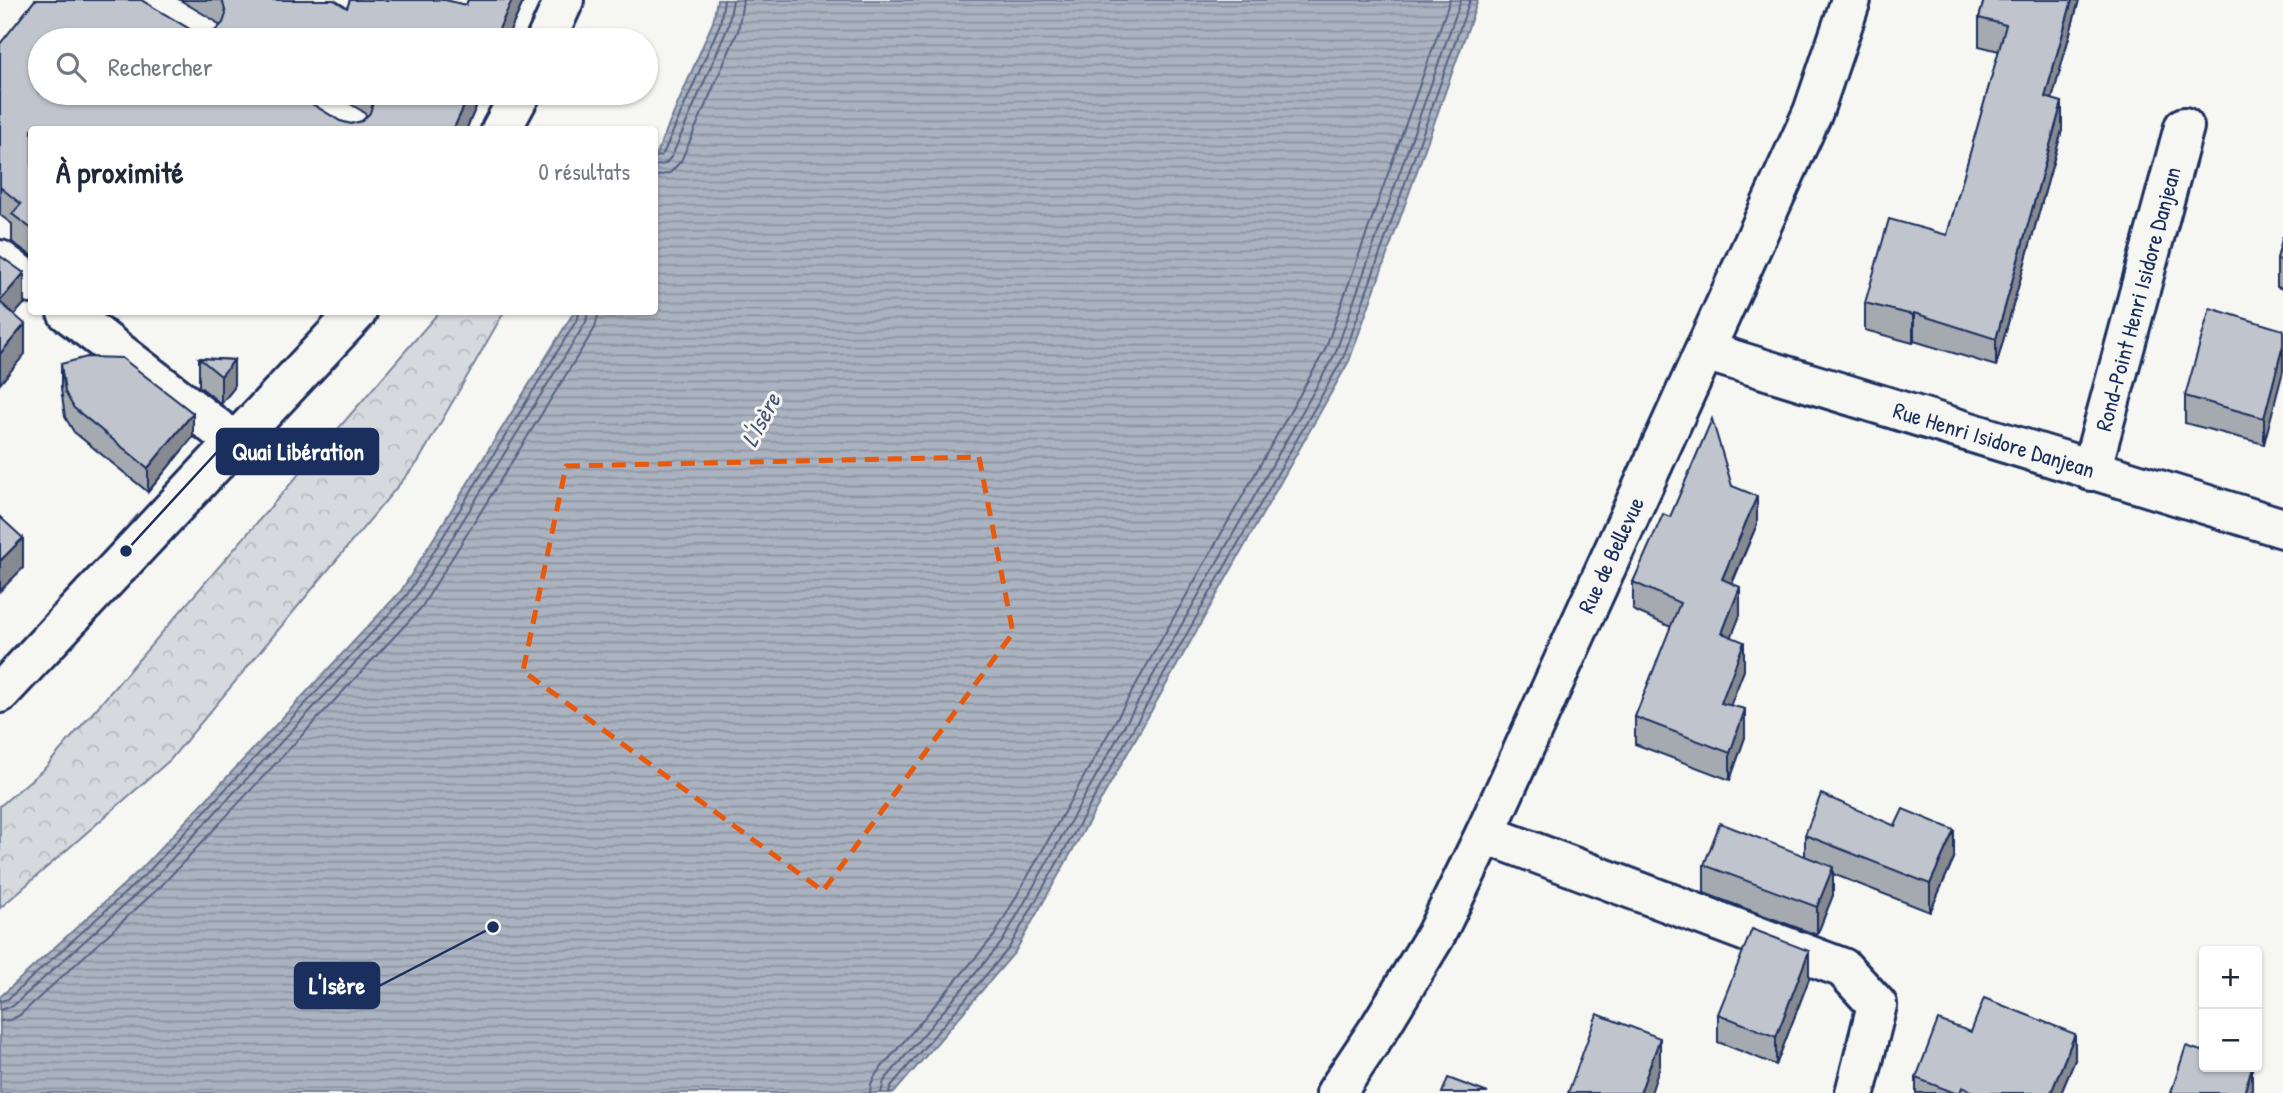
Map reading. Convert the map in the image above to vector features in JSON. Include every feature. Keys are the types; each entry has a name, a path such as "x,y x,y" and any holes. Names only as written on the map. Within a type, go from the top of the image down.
{"street":[{"path":"551,28 564,0"},
{"name":"Rue de Bellevue","path":"1336,1093 1380,1027 1434,936 1485,834 1812,113 1851,0"},
{"path":"503,126 515,105"},
{"name":"Rond-Point Henri Isidore Danjean","path":"2091,471 2184,127"},
{"path":"0,260 28,281"},
{"path":"70,315 235,442"},
{"path":"2,687 354,315"},
{"name":"Rue Henri Isidore Danjean","path":"1706,351 2283,528"},
{"path":"1485,834 1843,968 1877,1005 1855,1093"}],"highlighted area":[{"path":"979,457 1013,633 823,891 523,671 566,466"}],"green space":[{"path":"436,315 502,315 418,462 170,760 0,908 0,806 45,768"}],"water":[{"path":"717,0 1478,0 1349,361 1015,952 894,1093 0,1093 0,997 142,868 401,591 572,315 658,315 658,150 713,22"}],"building":[{"path":"35,0 141,0 188,28 28,28 28,105 314,105 340,121 351,124 362,121 370,113 372,105 464,105 455,126 28,126 28,226 12,214 21,204 0,187 0,44"},
{"path":"221,0 334,0 347,8 350,0 445,0 466,5 468,0 512,0 499,28 218,28 226,14"},
{"path":"1984,0 2072,0 2045,97 2062,102 1996,339 1914,313 1913,315 1865,303 1889,219 1947,235 2006,25 1979,18"},
{"path":"2283,236 2283,261 2277,259"},
{"path":"0,256 24,273 0,301"},
{"path":"0,302 25,324 0,354"},
{"path":"2210,308 2283,330 2283,345 2264,418 2185,396"},
{"path":"87,357 122,358 193,413 148,468 74,408 65,392 61,364"},
{"path":"199,358 234,360 221,376"},
{"path":"1712,419 1732,486 1757,496 1722,579 1740,587 1722,633 1744,642 1721,703 1745,709 1730,753 1635,717 1680,603 1633,582 1663,514 1670,517"},
{"path":"0,517 23,538 0,561"},
{"path":"1821,794 1895,826 1903,809 1954,830 1930,884 1805,835"},
{"path":"1720,823 1833,867 1817,907 1704,865"},
{"path":"1752,929 1809,951 1776,1037 1718,1014"},
{"path":"1984,998 2075,1034 2051,1093 1977,1093 1962,1087 1960,1093 1955,1093 1916,1078 1938,1020 1971,1032"},
{"path":"1597,1014 1660,1038 1640,1093 1568,1093"},
{"path":"2186,1046 2199,1050 2199,1072 2250,1072 2244,1093 2171,1093"},
{"path":"1448,1078 1488,1093 1442,1093"}],"place":[{"name":"Quai Libération","path":"126,551"},
{"name":"L'Isère","path":"493,927"}]}
